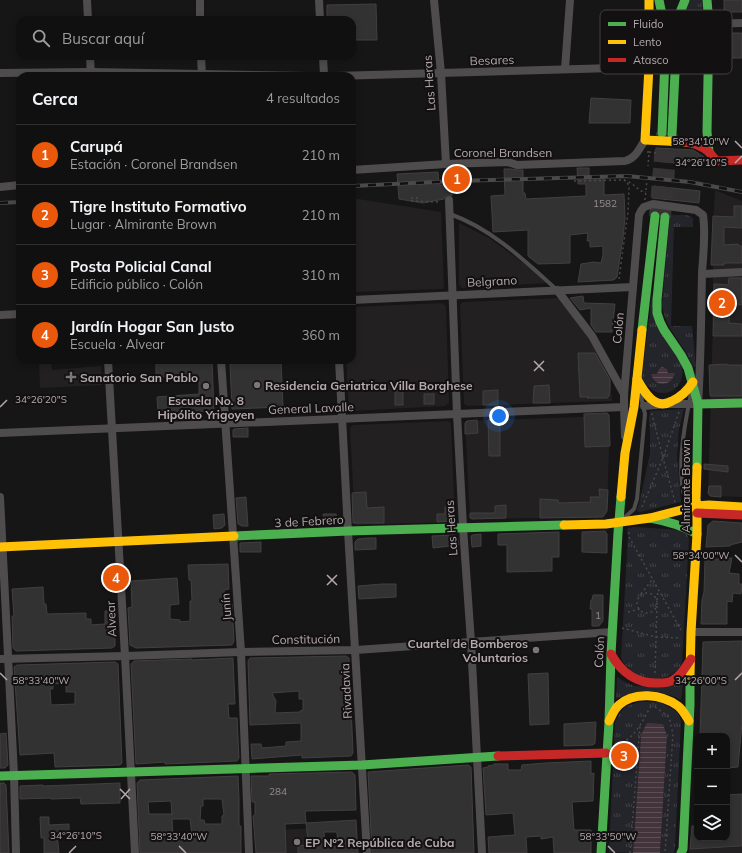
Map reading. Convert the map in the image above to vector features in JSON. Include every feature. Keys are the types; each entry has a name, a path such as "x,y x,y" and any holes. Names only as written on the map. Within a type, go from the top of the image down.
{"main road":[{"path":"659,0 661,10"},
{"path":"681,10 685,0"},
{"path":"708,0 708,10"},
{"path":"649,74 645,140 695,143 708,152 712,158 717,161 742,160"},
{"path":"662,133 664,74"},
{"path":"672,134 674,74"},
{"path":"708,74 708,152"},
{"path":"695,143 707,132"},
{"name":"Colón","path":"601,853 618,532 625,453 641,409 637,379 655,216"},
{"path":"665,217 657,300 657,312 660,322 688,368 698,404 742,403"},
{"path":"637,379 648,396 654,401 662,404 668,404 678,398 686,392 693,382"},
{"name":"Almirante Brown","path":"682,852 691,659 687,633 697,534 696,499 698,404"},
{"path":"697,510 709,505 742,507"},
{"path":"647,518 677,511 697,510 742,515"},
{"path":"647,518 664,520 684,526 697,534"},
{"name":"3 de Febrero","path":"1,547 348,531 606,524 647,518"},
{"path":"611,654 619,667 632,677 640,681 654,684 667,683 675,679 691,659"},
{"path":"609,722 619,705 625,701 637,697 646,696 653,696 668,700 682,710 689,721"},
{"path":"0,776 362,765 477,757 606,753"}],"street":[{"path":"87,0 88,16"},
{"path":"200,0 200,16"},
{"path":"319,0 320,16"},
{"name":"Las Heras","path":"434,0 441,73 446,164"},
{"path":"565,69 570,0"},
{"path":"732,23 742,23"},
{"path":"90,60 91,72"},
{"path":"201,60 202,72"},
{"path":"323,60 324,72"},
{"name":"Besares","path":"356,75 600,68"},
{"path":"0,73 16,73"},
{"name":"Coronel Brandsen","path":"356,170 446,164 508,162 517,165 625,160 631,159 635,156 645,140"},
{"path":"0,187 16,185"},
{"name":"Las Heras","path":"449,201 457,414 482,853"},
{"name":"Almirante Brown","path":"644,207 653,204 696,210 703,215 704,224 698,404"},
{"name":"Colón","path":"625,453 624,395 639,215 644,207"},
{"path":"702,274 742,272"},
{"name":"Belgrano","path":"356,300 633,287"},
{"path":"557,290 592,336 624,395"},
{"path":"0,315 16,314"},
{"name":"Alvear","path":"108,364 135,853"},
{"name":"Junín","path":"221,364 240,652 249,853"},
{"name":"Rivadavia","path":"339,364 367,853"},
{"path":"693,382 700,368"},
{"path":"641,409 668,404 698,404"},
{"name":"General Lavalle","path":"0,433 624,407"},
{"path":"0,498 4,659 14,775 16,853"},
{"name":"Constitución","path":"4,659 356,650 471,642 612,628"},
{"path":"687,633 742,632"}],"lane":[{"path":"450,214 473,224 492,235 510,248 557,290"},
{"path":"693,382 685,404 681,476 683,494 697,510"},
{"path":"619,522 634,508 638,499 641,409 624,407"}],"path":[{"path":"649,152 656,153"},
{"path":"648,166 649,159"},
{"path":"618,287 629,188 628,184 624,180"},
{"path":"574,182 624,180 632,182 641,192 646,192"},
{"path":"646,188 647,180"},
{"path":"418,198 411,198 411,201 449,201"},
{"path":"647,518 647,510 641,509 685,404"},
{"path":"641,409 652,414 677,511"},
{"path":"618,532 629,533 629,537 652,580 687,633"},
{"path":"639,597 645,593 652,594 656,598 657,604 654,610 645,613 640,609 637,603 639,597 652,580"},
{"path":"654,684 658,590"},
{"path":"628,612 640,609"},
{"path":"612,628 656,637 681,638"},
{"path":"607,744 621,743 630,738 652,705 669,717 673,734 665,853"},
{"path":"630,853 640,725"}],"shaded area":[{"path":"715,190 742,201 742,497 710,496 708,493"},
{"path":"356,199 441,212 444,287 442,289 356,292"},
{"path":"459,223 489,238 549,283 462,288 459,285"},
{"path":"558,298 581,326 610,374 612,401 467,406 464,404 460,305 463,302"},
{"path":"442,303 446,306 449,403 445,406 353,411 349,407 346,364 356,364 356,307"},
{"name":"Sanatorio San Pablo","path":"39,364 51,364 52,370 101,366 102,385 40,388"},
{"path":"662,367 667,369 668,373 675,373 670,381 659,384 653,379 651,374 657,374 659,369"},
{"path":"607,416 610,420 607,511 603,517 470,518 465,421"},
{"path":"448,421 451,423 455,519 452,522 355,525 350,428 353,425"},
{"path":"647,723 663,724 667,736 660,853 633,853 641,735"},
{"name":"EP Nº2 República de Cuba","path":"317,828 318,853 277,853 276,830"},
{"path":"742,847 742,853 689,853 689,849"}],"green space":[{"path":"688,0 702,0 703,10 685,10"},
{"path":"670,215 687,215 693,218 693,227 674,227 671,326 692,326 696,367 693,366 684,349 670,329 662,306"},
{"path":"652,294 682,367 680,383 675,389 661,393 654,391 647,386 642,377"},
{"path":"684,409 679,429 677,456 681,502 640,512 637,511 650,453 650,411"},
{"path":"635,527 681,530 687,534 689,539 682,662 674,673 662,678 655,679 641,677 634,673 624,663 621,657 628,536 627,530 628,528"},
{"path":"617,677 632,685 643,687 683,683 681,700 673,696 657,692 641,692 616,699"},
{"path":"639,702 660,702 676,711 681,721 674,853 660,853 667,736 641,735 633,853 609,852 615,723 619,714 624,709 629,705"}],"building":[{"path":"724,0 742,0 742,12 724,10"},
{"path":"376,4 377,40 356,40 356,16 327,16 327,5"},
{"path":"732,33 742,33 742,58 732,58"},
{"path":"591,98 631,100 630,123 589,123"},
{"path":"656,148 693,150 704,157 704,163 655,160"},
{"path":"577,168 589,168 589,179 604,178 604,195 624,194 625,218 623,238 617,277 614,280 578,282 581,264 594,262 601,263 603,255 603,246 590,247 590,241 587,241 588,233 570,235 570,263 538,264 528,256 528,230 493,232 491,196 505,195 504,169 523,170 523,193 525,193 526,199 586,196 586,184 578,184"},
{"path":"438,172 439,185 452,185 452,196 448,195 444,199 423,203 399,199 397,174"},
{"path":"654,186 700,191 699,203 652,198"},
{"path":"734,206 742,206 742,228 724,227 724,245 738,244 739,246 742,246 742,263 711,265 713,216 734,217"},
{"path":"729,278 742,278 742,305 730,304 729,323 742,324 742,336 713,336 714,284 728,285"},
{"path":"583,296 584,303 615,304 612,332 596,332 591,325 591,308 580,310 570,298"},
{"path":"578,353 595,353 610,380 609,396 607,398 580,397"},
{"name":"Escuela No. 8 Hipólito Yrigoyen","path":"156,364 212,364 214,411 158,413 157,397 199,394 199,376 156,377"},
{"name":"Residencia Geriatrica Villa Borghese","path":"230,364 281,364 283,407 232,409"},
{"path":"709,365 742,365 742,396 710,396"},
{"path":"549,385 550,403 533,403 534,386"},
{"path":"395,386 403,386 403,405 395,405"},
{"path":"498,390 498,405 483,405 483,391"},
{"path":"424,394 434,394 434,404 424,404"},
{"path":"607,413 609,415 610,446 585,447 584,414"},
{"path":"477,420 478,433 465,434 465,423 467,421"},
{"path":"488,420 500,420 500,456 489,456"},
{"path":"248,428 248,437 233,437 234,429"},
{"path":"704,464 728,466 728,472 704,469"},
{"path":"709,486 721,486 721,497 710,496 708,493"},
{"path":"599,489 608,490 607,511 603,517 540,518 540,499 558,500 559,503 591,502 590,497 600,497"},
{"path":"366,492 367,508 384,507 384,523 353,523 352,493"},
{"path":"246,497 248,526 242,526 238,524 236,498"},
{"path":"506,505 506,518 470,518 470,513 495,513 495,506"},
{"path":"454,506 455,519 453,521 437,522 437,514 445,514 445,507"},
{"path":"224,514 225,525 222,528 214,529 213,515"},
{"path":"323,514 336,514 337,519 334,521 324,521"},
{"path":"713,521 742,523 742,542 730,546 706,547 708,525"},
{"path":"605,531 607,534 607,553 582,552 582,532"},
{"path":"559,532 559,557 552,557 552,571 507,572 507,545 498,545 498,534"},
{"path":"481,534 481,546 472,547 471,536"},
{"path":"455,535 458,539 459,545 433,548 432,536"},
{"path":"376,538 376,549 355,550 355,542 358,539"},
{"path":"261,542 261,552 240,552 240,543"},
{"path":"732,558 729,573 739,574 739,584 742,584 741,594 733,593 732,602 727,601 727,624 701,624 705,560"},
{"path":"228,564 229,589 224,590 225,604 232,604 234,641 232,645 136,648 130,645 128,608 132,607 131,581 177,578 179,604 170,605 170,619 180,620 180,622 190,621 190,601 192,601 191,580 189,580 188,565"},
{"path":"396,584 396,597 359,599 358,586"},
{"path":"43,587 44,604 46,604 47,614 86,613 86,619 91,619 91,625 105,624 105,611 115,611 115,646 112,648 16,651 13,648 12,616 14,616 12,589"},
{"path":"593,595 603,595 603,621 599,626 592,626 592,609 590,609"},
{"path":"742,641 742,723 738,767 730,768 730,733 700,733 703,642"},
{"path":"346,656 349,658 353,753 351,756 302,758 302,755 252,759 251,744 261,744 262,748 286,746 286,742 301,741 301,723 250,725 248,661 250,658","holes":["299,691 299,699 303,699 303,710 300,712 275,713 276,701 272,693"]},
{"path":"233,658 235,704 228,704 229,718 237,718 239,758 237,761 136,764 131,664 134,661"},
{"path":"115,662 118,664 122,763 120,765 55,767 54,753 20,755 14,667 17,665","holes":["66,683 66,692 75,692 75,704 51,705 50,689 53,689 53,684"]},
{"path":"548,673 549,724 530,725 528,674"},
{"path":"596,722 595,743 593,745 564,746 564,724"},
{"path":"6,733 8,765 5,768 0,768 0,734"},
{"path":"591,761 591,774 594,773 593,801 572,802 574,830 591,830 591,853 554,853 553,837 541,839 541,836 526,837 527,853 489,853 488,837 515,835 513,813 486,815 483,768 494,764 508,764 508,770 521,770 522,765"},
{"path":"468,765 471,767 474,853 372,853 368,772"},
{"path":"352,772 355,775 356,810 305,811 306,823 285,824 286,853 256,853 253,816 255,815 255,802 252,802 251,776 269,776 269,774"},
{"path":"238,776 241,853 140,853 137,783 140,780","holes":["203,799 222,799 224,815 222,816 222,824 205,824 204,820 200,820","171,801 172,814 149,814 148,802","172,819 190,819 192,835 173,836"]},
{"path":"0,783 4,783 6,785 9,853 0,853"},
{"path":"120,783 120,803 81,804 80,798 20,799 20,786"},
{"path":"742,794 742,846 690,849 692,826 694,826 694,841 730,841 730,795"},
{"path":"40,817 49,817 49,825 69,824 69,832 57,832 59,853 44,853 44,838 41,838"},
{"path":"356,820 358,853 298,853 298,845 309,846 306,823","holes":["324,832 337,832 338,846 325,847"]}],"tunnel":[{"path":"655,216 662,133"},
{"path":"665,217 672,134"}],"railway":[{"path":"356,186 627,176 690,182 742,192"},
{"path":"0,203 16,202"}],"traffic: fast":[{"path":"659,0 661,10"},
{"path":"681,10 685,0"},
{"path":"707,0 708,10"},
{"path":"662,133 664,74"},
{"path":"672,134 675,74"},
{"path":"708,74 707,132 709,152"},
{"path":"642,330 655,216"},
{"path":"665,217 657,313 664,330 688,368 698,404 697,467"},
{"path":"698,404 742,403"},
{"path":"601,853 621,497"},
{"path":"650,518 662,520 686,528 697,534"},
{"path":"234,536 564,525"},
{"path":"681,853 683,849 690,677"},
{"path":"0,776 362,765 498,756"}],"traffic: slow":[{"path":"649,0 649,10"},
{"path":"649,74 645,140 686,142"},
{"path":"621,497 625,453 634,407 642,330"},
{"path":"637,379 651,399 660,404 672,401 687,390 693,382"},
{"path":"690,677 691,632 697,534 697,467"},
{"path":"564,525 606,524 650,518 697,506 709,505 742,507"},
{"path":"0,547 234,536"},
{"path":"609,721 619,705 625,701 640,696 656,697 671,702 681,709 689,721"}],"traffic: jam":[{"path":"686,142 695,144 708,151 717,161 742,160"},
{"path":"697,513 742,515"},
{"path":"611,654 630,676 650,683 664,683 671,681 681,673 691,659"},
{"path":"498,756 606,753"}],"place":[{"name":"Carupá","path":"457,179"},
{"name":"Tigre Instituto Formativo","path":"722,303"},
{"name":"Sanatorio San Pablo","path":"71,377"},
{"name":"Residencia Geriatrica Villa Borghese","path":"257,385"},
{"name":"Escuela No. 8 Hipólito Yrigoyen","path":"206,386"},
{"name":"Jardín Hogar San Justo","path":"116,578"},
{"name":"Cuartel de Bomberos Voluntarios","path":"536,650"},
{"name":"Posta Policial Canal","path":"624,756"},
{"name":"EP Nº2 República de Cuba","path":"297,842"}]}
